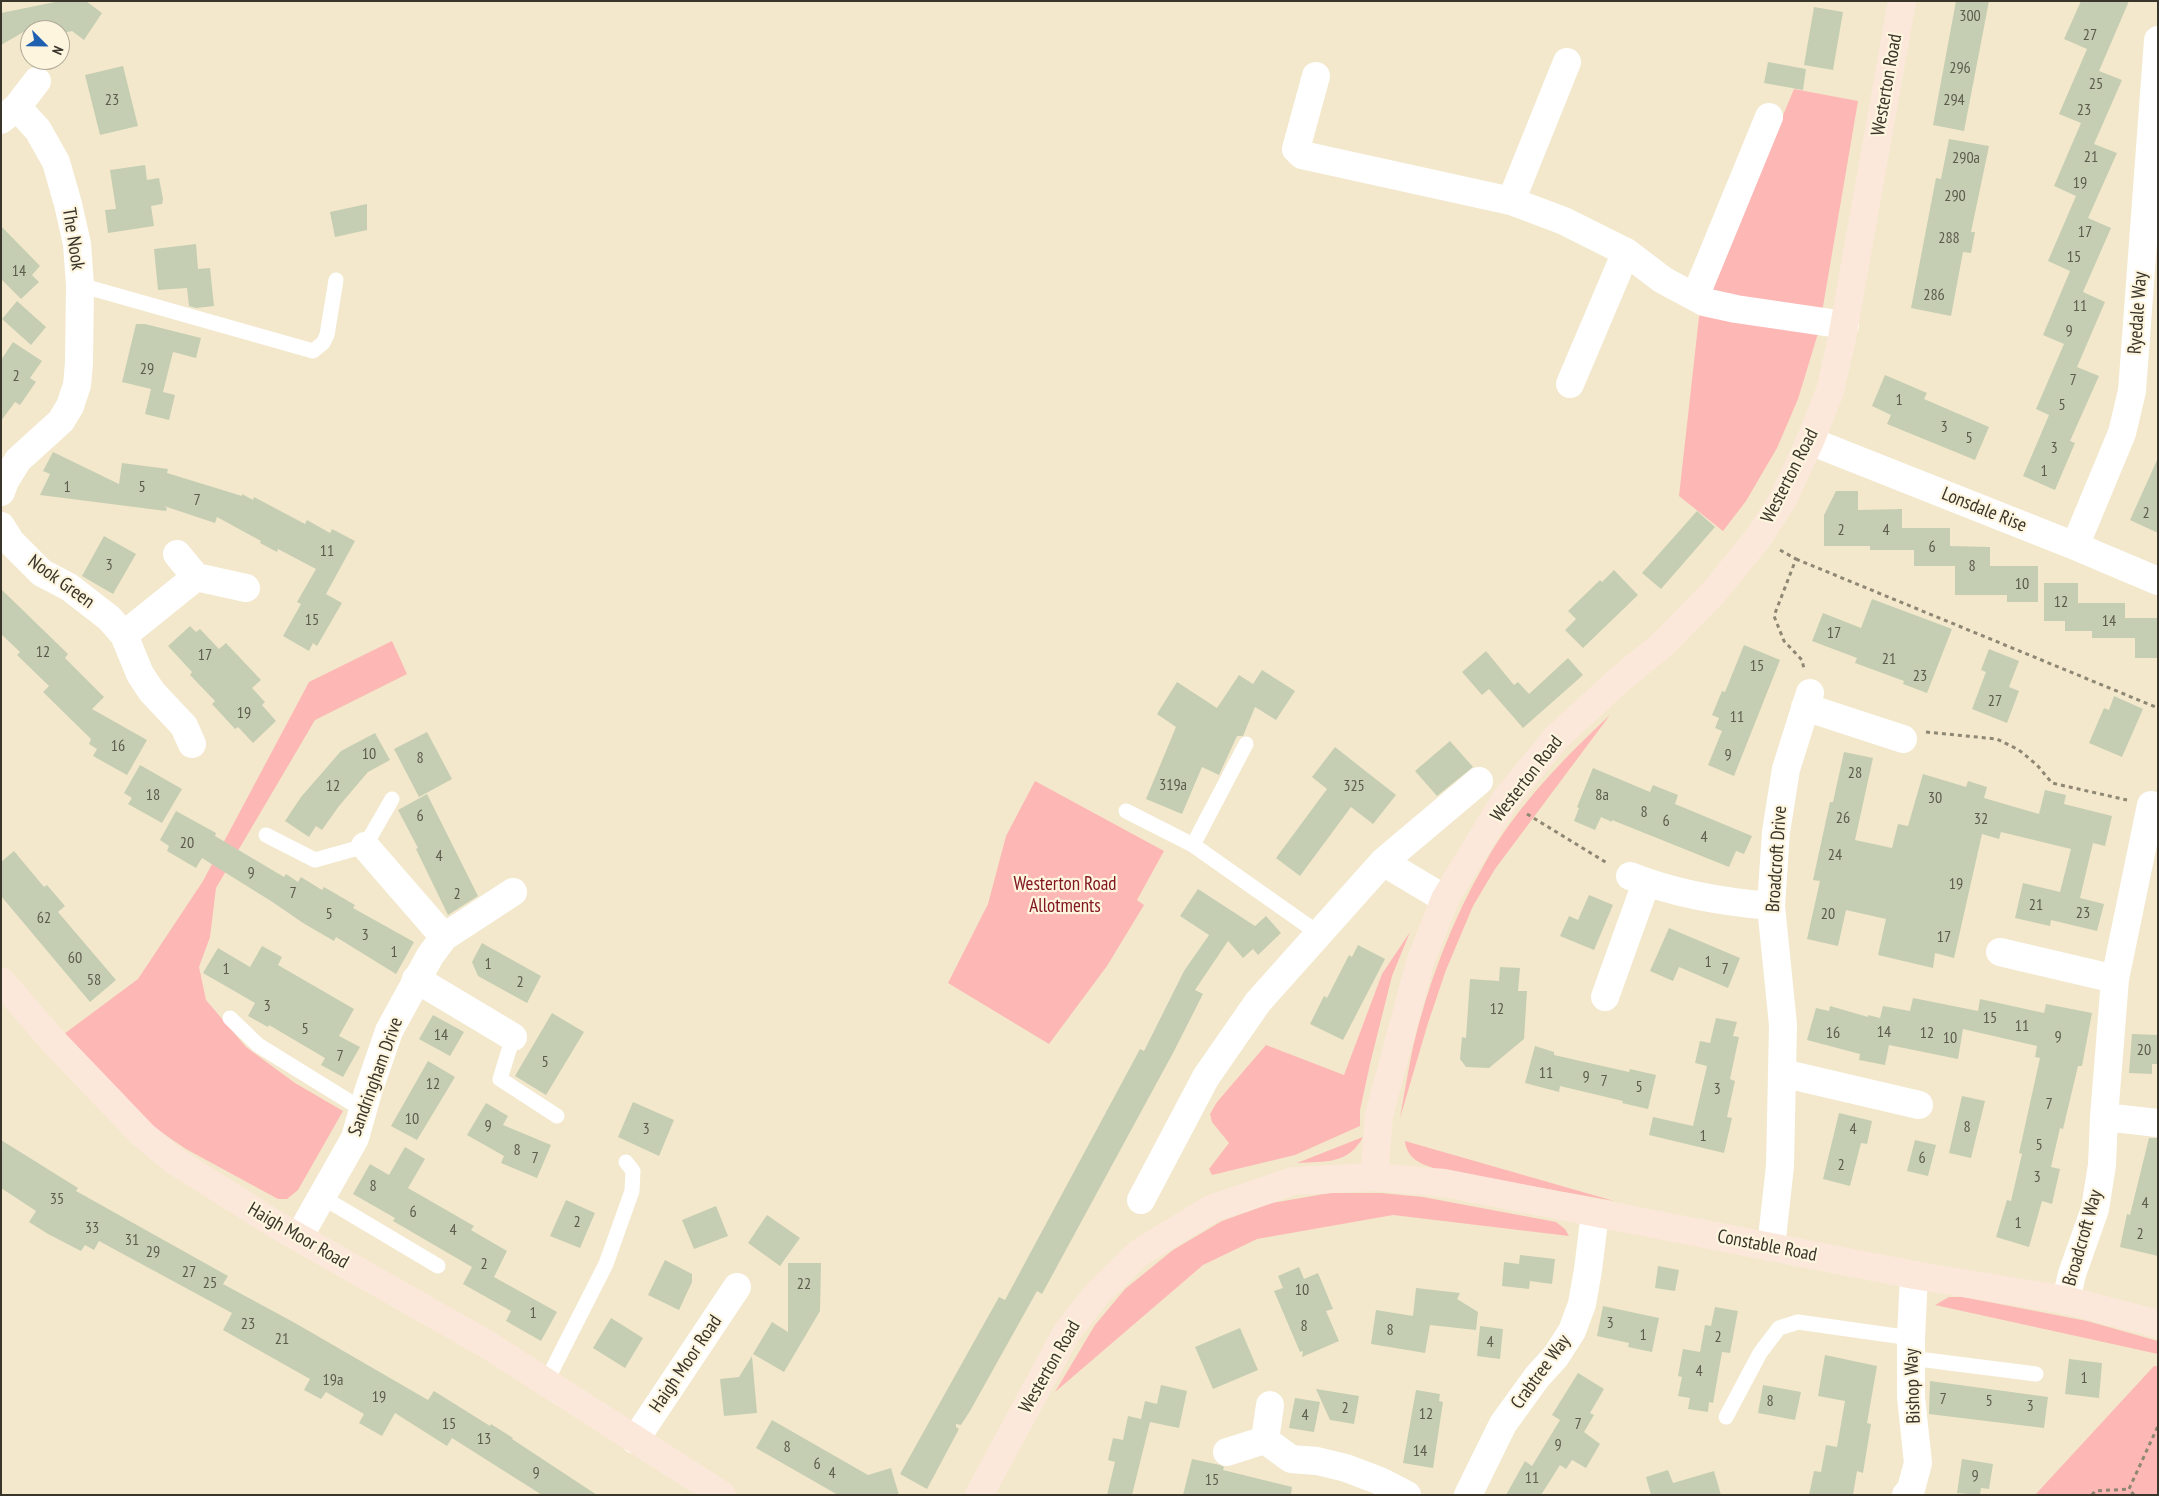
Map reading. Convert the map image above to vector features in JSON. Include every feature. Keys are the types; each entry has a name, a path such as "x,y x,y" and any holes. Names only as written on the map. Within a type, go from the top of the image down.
{"street":[{"name":"Westerton Road","path":"979,1495 1067,1332 1097,1294 1139,1253 1211,1209 1293,1181 1374,1177 1379,1114 1420,963 1446,899 1505,800 1557,737 1619,680 1663,644 1714,592 1758,538 1782,501 1810,441 1830,391 1845,325 1902,1"},
{"name":"Ryedale Way","path":"2075,546 2122,433 2132,392 2158,40"},
{"path":"1511,201 1567,62"},
{"path":"1316,76 1296,149 1302,155 1511,201 1564,221 1626,252 1664,280 1704,302 1736,309 1845,325"},
{"name":"The Nook","path":"1,492 5,481 18,460 61,421 70,406 77,385 80,285 77,244 56,162 38,130 9,114 37,81"},
{"path":"1695,296 1769,117"},
{"path":"1570,384 1626,252"},
{"name":"Lonsdale Rise","path":"1810,441 2075,546 2158,582"},
{"name":"Nook Green","path":"1,526 10,542 42,573 69,587 110,618 124,635 140,674 152,692 184,726 192,744"},
{"path":"178,554 196,577 246,588"},
{"path":"124,635 196,577"},
{"path":"1807,700 1903,739"},
{"name":"Broadcroft Drive","path":"1771,1247 1780,1166 1783,1024 1771,906 1776,832 1786,769 1807,700"},
{"name":"Westerton Road","path":"1141,1200 1206,1076 1258,1002 1383,862 1480,781"},
{"name":"Broadcroft Way","path":"2066,1300 2072,1274 2095,1209 2102,1165 2104,1116 2116,979 2150,847 2151,805"},
{"path":"365,846 444,937"},
{"path":"1383,862 1446,899"},
{"path":"1605,997 1638,880 1719,901 1771,906"},
{"name":"Sandringham Drive","path":"299,1237 356,1138 363,1110 389,1031 430,956 444,937 513,892"},
{"path":"2000,952 2116,979"},
{"path":"416,979 513,1037"},
{"name":"Haigh Moor Road","path":"1,981 56,1043 143,1135 175,1161 299,1237 488,1345 722,1495"},
{"path":"1782,1072 1919,1105"},
{"path":"2104,1116 2158,1123"},
{"name":"Constable Road","path":"1374,1177 1444,1183 1914,1275 2066,1300 2158,1324"},
{"name":"Crabtree Way","path":"1468,1495 1503,1424 1537,1377 1556,1356 1572,1331 1582,1304 1594,1213"},
{"name":"Bishop Way","path":"1906,1495 1911,1488 1918,1463 1911,1397 1914,1275"},
{"name":"Haigh Moor Road","path":"635,1440 737,1287"},
{"path":"1265,1440 1270,1406"},
{"path":"1226,1452 1265,1440"},
{"path":"1265,1440 1291,1459 1317,1461 1346,1468 1380,1481 1407,1495"}],"lane":[{"path":"80,285 313,351 324,343 327,335 336,280"},
{"path":"1193,845 1246,744"},
{"path":"266,835 315,860 365,846 392,799"},
{"path":"1126,811 1193,845 1318,933"},
{"path":"230,1018 258,1045 363,1110"},
{"path":"513,1037 500,1079 557,1116"},
{"path":"546,1382 606,1264 632,1191 632,1171 626,1162"},
{"path":"322,1197 438,1266"},
{"path":"1726,1417 1760,1353 1779,1328 1798,1322 1911,1349 1926,1360 2036,1374"}],"path":[{"path":"1758,538 1796,559 2158,708"},
{"path":"1796,559 1774,616 1784,641 1802,660 1807,700"},
{"path":"1903,739 1909,730 1997,739 2019,750 2037,765 2052,783 2151,805"},
{"path":"1505,800 1638,880"},
{"path":"2129,1489 2158,1426"},
{"path":"2092,1495 2095,1491 2129,1489"},
{"path":"2129,1489 2134,1495"}],"green space":[{"path":"1794,89 1858,101 1819,330 1798,399 1777,448 1746,501 1723,531 1679,496 1699,317"},
{"path":"392,641 407,674 315,720 216,888 210,937 199,967 206,1000 246,1047 295,1083 343,1111 298,1190 287,1199 278,1199 186,1149 152,1126 64,1034 138,979 203,881 309,682"},
{"path":"1610,715 1495,869 1473,906 1446,970 1400,1118 1413,1047 1426,999 1442,952 1473,885 1497,842 1526,803 1558,766"},
{"name":"Westerton Road Allotments","path":"1035,781 1164,851 1137,900 1144,905 1107,966 1049,1044 948,983 988,904 1006,836"},
{"path":"1410,932 1392,976 1360,1110 1360,1126 1295,1155 1212,1175 1209,1169 1229,1143 1212,1122 1210,1114 1217,1102 1266,1045 1344,1075 1382,974"},
{"path":"1363,1137 1350,1153 1343,1157 1335,1160 1297,1163"},
{"path":"1405,1141 1614,1201 1436,1169 1416,1160 1406,1147"},
{"path":"1330,1193 1381,1193 1423,1197 1556,1222 1565,1229 1569,1236 1393,1215 1257,1239 1203,1265 1055,1392 1095,1325 1125,1289 1173,1250 1222,1221 1272,1203"},
{"path":"1949,1297 1963,1297 2087,1321 2158,1341 2158,1354 1935,1305"},
{"path":"2154,1366 2158,1366 2158,1495 2035,1495"}],"building":[{"path":"60,1 86,1 102,13 84,40 70,32 70,20 20,20 20,34 1,45 1,13"},
{"path":"1956,1 1989,1 1964,131 1933,125"},
{"path":"2081,1 2129,1 2099,71 2122,80 2094,144 2117,153 2088,218 2111,228 2083,292 2105,302 2077,367 2099,376 2070,441 2075,443 2055,490 2023,476 2049,415 2036,409 2064,344 2043,335 2070,271 2048,261 2076,196 2054,186 2081,123 2059,114 2087,49 2064,39"},
{"path":"1814,7 1843,12 1833,70 1804,65"},
{"path":"1768,62 1806,69 1803,90 1764,83"},
{"path":"123,66 138,126 100,135 85,75"},
{"path":"1949,139 1989,146 1971,232 1975,232 1971,253 1963,252 1951,316 1911,308 1936,178 1941,179"},
{"path":"145,165 147,180 159,178 163,199 162,204 151,206 154,226 108,233 105,210 116,209 110,170"},
{"path":"367,204 367,230 335,237 330,212"},
{"path":"1,226 40,266 32,275 39,282 21,299 1,279"},
{"path":"196,244 198,269 210,268 214,306 196,308 189,306 187,288 158,290 154,249"},
{"path":"17,301 46,327 31,345 2,319"},
{"path":"136,324 145,324 201,338 196,358 173,352 163,392 175,395 169,420 145,414 151,389 122,382"},
{"path":"13,342 42,361 30,378 36,382 20,405 15,402 1,421 1,360"},
{"path":"1885,375 1927,393 1924,399 1989,427 1975,460 1887,424 1891,415 1872,406"},
{"path":"53,452 119,484 122,463 168,469 167,473 242,496 242,494 253,500 254,497 305,524 307,520 330,533 332,529 355,541 326,594 342,603 317,646 313,643 309,651 283,636 301,604 297,602 316,569 278,549 277,552 217,517 215,523 164,506 167,508 166,511 40,495 50,474 43,471"},
{"path":"2158,458 2158,533 2130,520"},
{"path":"1836,491 1858,491 1858,510 1902,509 1902,528 1950,528 1950,546 1990,547 1990,566 2038,566 2038,602 2007,602 2007,595 1955,595 1955,566 1914,566 1914,550 1870,550 1870,546 1824,546 1824,515"},
{"path":"1697,511 1715,527 1661,589 1642,573"},
{"path":"104,536 136,554 113,594 82,576"},
{"path":"1614,570 1638,595 1583,648 1565,630 1576,619 1568,611 1600,580 1602,582"},
{"path":"2044,583 2078,583 2078,603 2125,603 2125,618 2158,618 2158,658 2135,658 2135,638 2092,638 2092,631 2065,631 2065,621 2044,621"},
{"path":"1,589 68,654 65,658 104,697 92,709 147,740 127,775 93,756 97,749 89,744 91,739 43,692 49,686 17,655 20,652 1,634"},
{"path":"1872,599 1952,629 1927,693 1903,684 1904,681 1855,663 1857,658 1812,641 1823,613 1861,628"},
{"path":"190,626 196,632 200,629 219,649 226,643 261,680 252,688 265,702 262,705 276,721 253,743 238,727 235,729 212,704 215,701 190,675 192,672 168,646"},
{"path":"1744,645 1780,660 1734,776 1708,765 1722,731 1715,728 1719,718 1712,715 1722,691 1725,692"},
{"path":"1989,649 2019,661 2009,687 2019,691 2007,723 1972,709 1986,672 1981,670"},
{"path":"1486,651 1514,685 1518,682 1529,694 1568,658 1583,675 1523,728 1489,689 1482,695 1462,672"},
{"path":"1262,670 1295,691 1276,720 1255,707 1243,736 1237,736 1219,775 1202,767 1182,814 1146,799 1176,727 1157,714 1177,682 1217,708 1239,675 1253,684"},
{"path":"2114,696 2143,709 2122,757 2089,743 2104,708 2109,710"},
{"path":"427,732 452,779 419,797 394,749"},
{"path":"375,733 390,760 368,772 339,806 322,830 316,826 309,837 285,821 301,797 341,751"},
{"path":"1450,741 1473,767 1437,796 1415,771"},
{"path":"1335,747 1396,795 1373,824 1351,807 1300,876 1276,858 1327,789 1312,777"},
{"path":"1844,752 1873,758 1855,840 1892,848 1898,824 1908,826 1923,774 1966,787 1968,781 1987,787 1984,798 2039,814 2045,790 2066,795 2064,804 2112,816 2105,846 2093,843 2080,898 2104,904 2097,931 2051,920 2050,926 2015,918 2023,883 2060,892 2071,849 2001,832 1999,839 1982,834 1954,958 1935,953 1933,968 1878,955 1886,919 1846,910 1838,946 1807,939 1820,881 1813,880 1830,802 1833,802"},
{"path":"140,765 182,789 162,823 128,804 132,798 124,793"},
{"path":"1593,768 1650,792 1653,785 1678,795 1675,804 1752,836 1744,854 1736,851 1729,867 1612,820 1612,822 1601,817 1595,830 1574,821 1579,808 1577,807"},
{"path":"427,794 478,896 448,915 416,849 418,848 398,810"},
{"path":"176,811 216,833 215,836 284,877 286,874 298,882 301,877 322,890 324,887 355,905 353,908 414,942 396,974 336,937 334,941 303,923 202,858 196,868 167,851 169,846 160,840"},
{"path":"14,851 44,887 47,885 65,906 58,912 116,980 90,1002 1,896 1,862"},
{"path":"1198,889 1255,926 1266,916 1281,933 1258,955 1253,949 1243,958 1228,941 1195,990 1203,994 1173,1053 1042,1294 1037,1291 970,1411 961,1425 956,1424 956,1427 959,1429 927,1489 900,1474 999,1297 1005,1300 1140,1049 1144,1051 1184,971 1209,935 1180,916"},
{"path":"1589,895 1613,905 1594,950 1560,936 1569,916 1578,920"},
{"path":"1669,928 1740,958 1728,988 1679,967 1673,981 1650,971"},
{"path":"482,943 541,976 527,1003 478,976 472,962"},
{"path":"1358,945 1385,959 1343,1040 1310,1024 1324,996 1327,998 1349,955 1352,957"},
{"path":"262,946 282,957 278,965 354,1009 339,1036 360,1047 343,1077 321,1065 325,1058 269,1025 268,1027 248,1016 255,1003 203,973 218,948 250,967"},
{"path":"1500,967 1520,968 1518,991 1527,991 1524,1039 1489,1068 1466,1067 1460,1059 1462,1037 1466,1038 1470,979 1499,981"},
{"path":"1913,998 1978,1011 1980,999 2044,1013 2046,1004 2092,1013 2082,1066 2078,1066 2063,1129 2060,1128 2051,1167 2060,1169 2052,1204 2042,1201 2029,1247 1996,1237 2007,1200 2011,1201 2022,1154 2019,1153 2040,1058 2035,1057 2037,1046 1963,1029 1958,1059 1889,1045 1885,1065 1859,1060 1860,1054 1807,1040 1816,1008 1829,1011 1830,1006 1868,1017 1868,1015 1880,1018 1883,1006 1910,1011"},
{"path":"552,1013 584,1032 546,1095 515,1076"},
{"path":"433,1015 464,1032 450,1056 419,1039"},
{"path":"1716,1018 1737,1022 1733,1036 1739,1037 1730,1079 1735,1081 1727,1117 1732,1118 1724,1153 1649,1135 1653,1117 1693,1126 1707,1066 1695,1063 1700,1041 1710,1043"},
{"path":"2132,1034 2158,1035 2158,1064 2152,1064 2152,1074 2129,1073"},
{"path":"1535,1046 1554,1052 1554,1055 1629,1072 1630,1069 1656,1075 1648,1109 1560,1086 1559,1092 1525,1083"},
{"path":"428,1061 455,1077 417,1140 391,1126"},
{"path":"1962,1096 1985,1101 1971,1158 1949,1153"},
{"path":"633,1102 674,1120 659,1156 618,1137"},
{"path":"486,1103 508,1116 503,1125 551,1145 537,1178 501,1163 504,1156 467,1135"},
{"path":"1839,1113 1872,1121 1867,1144 1861,1143 1850,1186 1823,1179"},
{"path":"2149,1138 2158,1138 2158,1256 2120,1247 2127,1214 2130,1215"},
{"path":"1,1140 78,1188 76,1191 228,1276 223,1284 295,1323 428,1400 434,1391 513,1438 597,1495 542,1495 452,1438 447,1446 395,1413 382,1436 359,1423 364,1414 326,1392 321,1399 304,1390 310,1379 223,1330 232,1313 99,1241 94,1250 85,1245 81,1251 29,1222 36,1211 1,1188"},
{"path":"1915,1140 1936,1145 1928,1176 1907,1171"},
{"path":"405,1147 425,1159 408,1188 474,1226 471,1230 507,1251 494,1277 557,1312 541,1341 506,1321 511,1311 463,1284 472,1267 393,1221 395,1218 353,1194 370,1164 389,1175"},
{"path":"566,1200 595,1213 580,1248 550,1236"},
{"path":"716,1206 728,1236 694,1249 682,1220"},
{"path":"767,1215 800,1238 780,1266 748,1243"},
{"path":"1520,1255 1555,1259 1552,1284 1530,1281 1529,1289 1502,1286 1504,1262 1519,1264"},
{"path":"665,1260 692,1274 692,1282 679,1310 648,1295"},
{"path":"788,1263 821,1263 820,1311 784,1372 753,1354 772,1322 788,1332"},
{"path":"1658,1266 1679,1270 1675,1291 1655,1288"},
{"path":"1299,1267 1304,1279 1318,1273 1333,1309 1326,1311 1339,1341 1302,1357 1303,1351 1300,1352 1274,1291 1283,1288 1278,1276"},
{"path":"1416,1288 1460,1293 1457,1299 1478,1312 1476,1330 1430,1325 1425,1353 1371,1344 1376,1310 1413,1316"},
{"path":"1603,1306 1659,1318 1652,1352 1628,1347 1629,1343 1597,1336"},
{"path":"1715,1307 1738,1311 1730,1353 1722,1352 1713,1403 1709,1402 1708,1412 1688,1409 1690,1398 1678,1396 1682,1377 1678,1376 1683,1349 1700,1352 1705,1325 1711,1326"},
{"path":"611,1318 643,1338 625,1368 593,1348"},
{"path":"1480,1326 1503,1329 1500,1359 1477,1356"},
{"path":"1240,1328 1258,1370 1213,1389 1195,1347"},
{"path":"1825,1355 1877,1366 1867,1423 1871,1424 1863,1473 1857,1471 1853,1495 1809,1495 1814,1471 1821,1472 1826,1445 1837,1447 1845,1401 1818,1396"},
{"path":"752,1356 757,1413 724,1416 720,1379 739,1377"},
{"path":"2069,1359 2102,1363 2099,1398 2065,1394"},
{"path":"1578,1373 1604,1389 1590,1413 1594,1415 1584,1432 1600,1444 1586,1468 1572,1460 1566,1469 1560,1465 1541,1495 1506,1495 1525,1461 1532,1466 1560,1420 1552,1415"},
{"path":"1930,1381 2048,1397 2044,1428 1929,1414"},
{"path":"1161,1385 1187,1391 1179,1428 1150,1422 1132,1495 1107,1495 1115,1462 1108,1460 1113,1438 1123,1440 1128,1416 1141,1419 1145,1401 1157,1404"},
{"path":"1763,1385 1801,1392 1795,1420 1758,1413"},
{"path":"1316,1389 1359,1396 1354,1424 1330,1420"},
{"path":"1416,1390 1440,1394 1439,1401 1443,1402 1433,1468 1403,1463"},
{"path":"1295,1398 1320,1402 1314,1432 1289,1428"},
{"path":"772,1420 868,1475 891,1468 899,1495 838,1495 756,1448"},
{"path":"1192,1459 1220,1465 1224,1467 1223,1470 1292,1487 1291,1495 1183,1495"},
{"path":"1962,1459 1993,1464 1989,1489 1981,1488 1980,1495 1957,1493"},
{"path":"1668,1470 1673,1483 1714,1471 1721,1495 1651,1495 1646,1477"}]}
